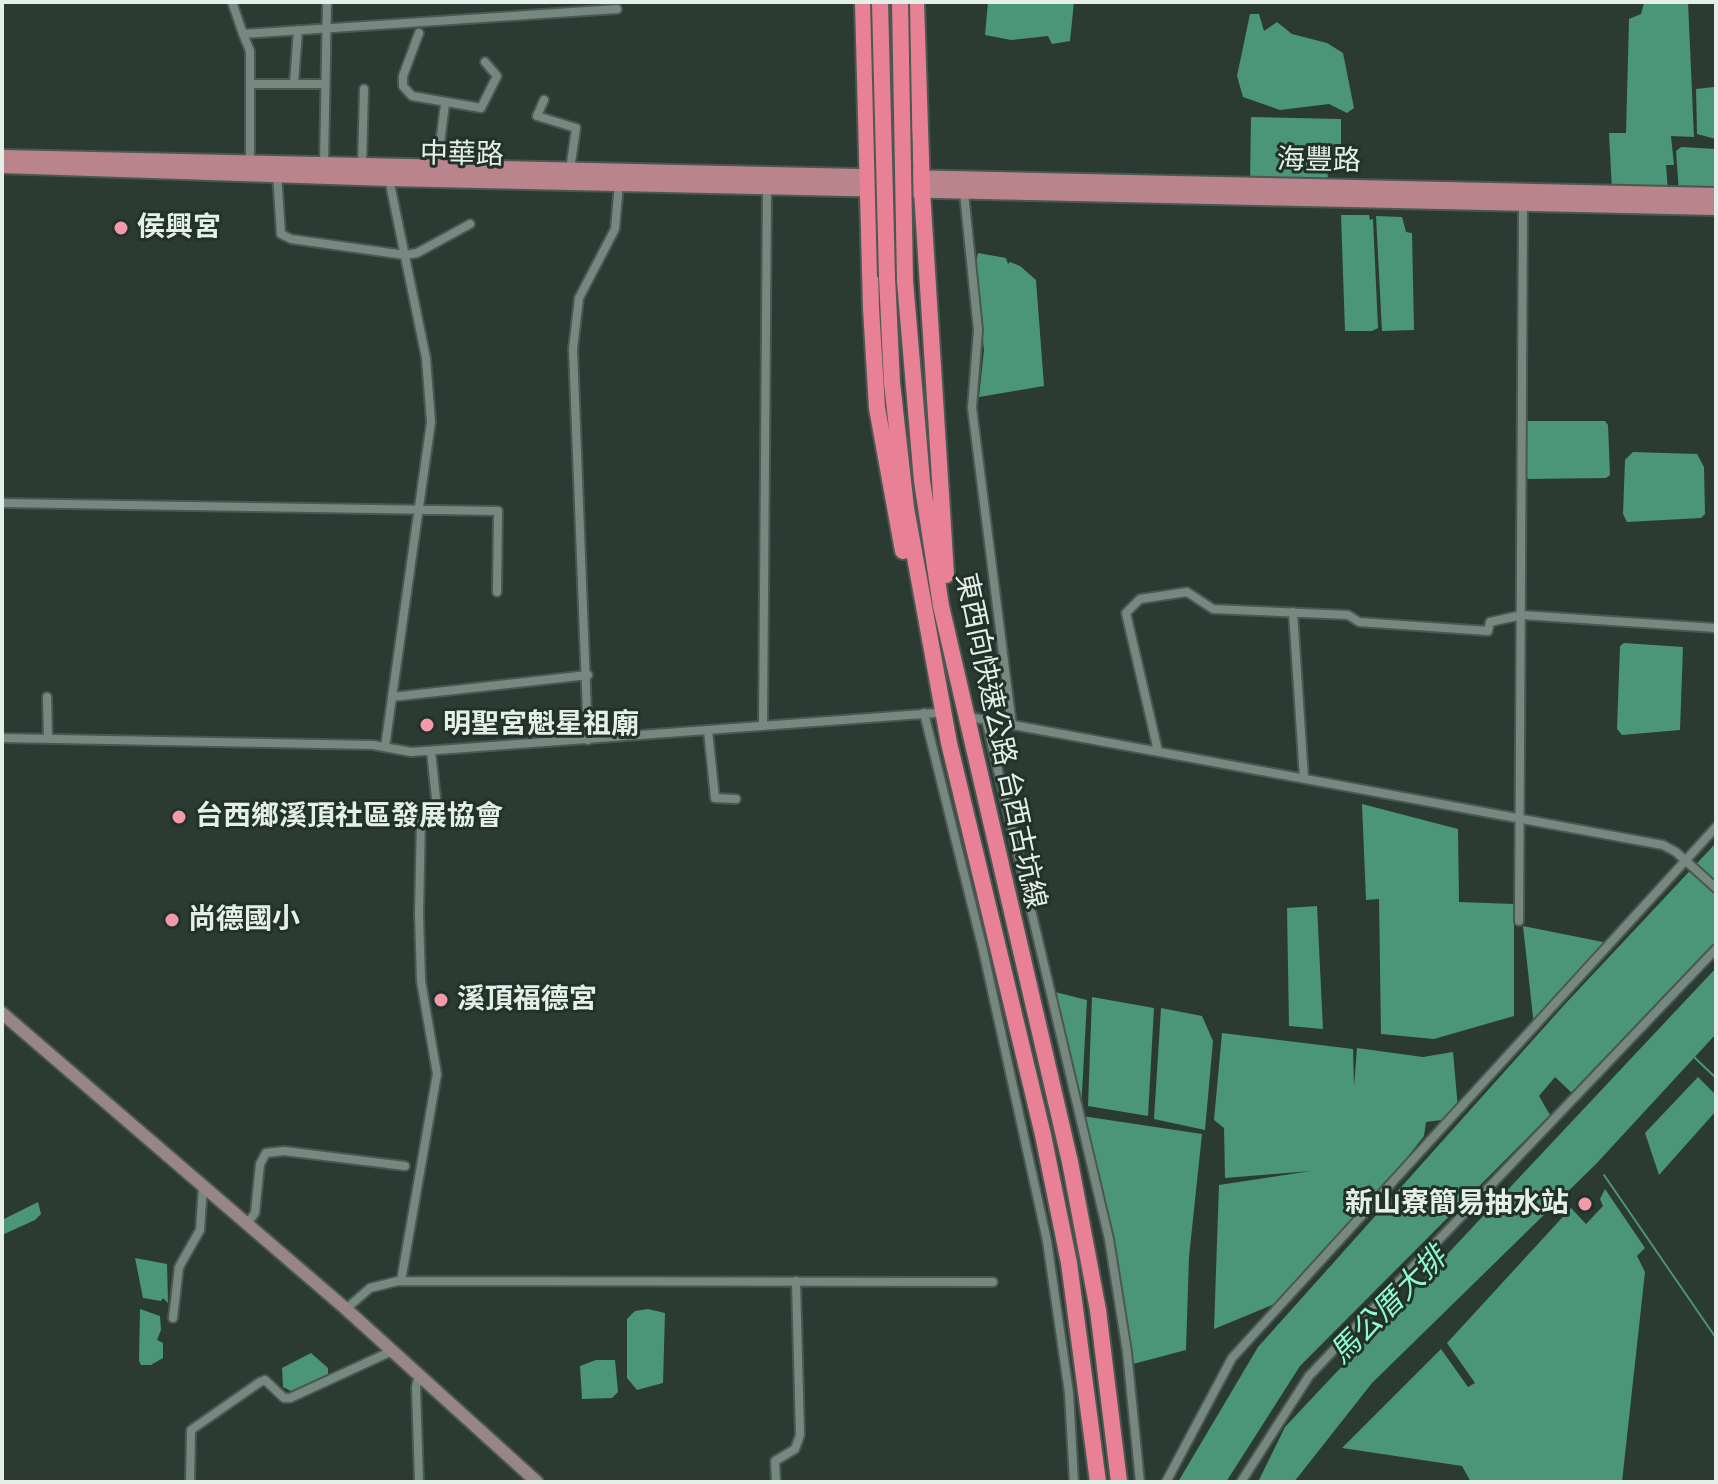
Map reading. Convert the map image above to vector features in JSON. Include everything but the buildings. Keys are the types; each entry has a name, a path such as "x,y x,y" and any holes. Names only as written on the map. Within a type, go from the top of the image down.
{"highway":[{"path":"863,2 871,308 877,408 892,503 949,743"},
{"name":"東西向快速公路 台西古坑線","path":"880,2 892,383 906,508 949,743 1043,1135 1075,1294 1098,1482"},
{"name":"東西向快速公路 台西古坑線","path":"900,2 905,281 922,481 941,606 1082,1222 1098,1310 1119,1482"},
{"path":"916,2 921,184 947,582 969,735"}],"main road":[{"name":"中華路","path":"2,157 362,165 388,173 437,167 921,184"},
{"name":"中華路","path":"2,166 277,175 388,173 767,188 869,182"},
{"name":"海豐路","path":"921,184 964,193 1716,208"},
{"name":"海豐路","path":"921,184 1716,195"}],"street":[{"path":"232,2 250,51 250,162"},
{"path":"324,164 327,2"},
{"path":"243,34 617,9"},
{"path":"294,83 298,30"},
{"path":"419,33 403,86 412,96 481,108 497,76 485,62"},
{"path":"251,84 325,84"},
{"path":"362,165 364,89"},
{"path":"544,100 537,116 576,128 570,170"},
{"path":"437,167 445,104"},
{"path":"385,747 431,422 426,358 388,173"},
{"path":"277,175 281,234 291,239 405,255 417,253 470,224"},
{"path":"588,740 588,675 577,518 573,349 579,298 615,229 619,184"},
{"path":"763,726 767,188"},
{"path":"964,193 978,330 972,408 1012,725"},
{"path":"1519,921 1522,819 1523,206"},
{"path":"2,503 498,511 497,592"},
{"path":"1158,751 1126,613 1140,599 1187,592 1213,609 1348,615 1359,622 1488,631 1490,622 1522,615 1716,628"},
{"path":"1293,612 1304,778"},
{"path":"392,697 588,675"},
{"path":"47,697 48,739"},
{"path":"924,713 983,950 1047,1241 1069,1393 1074,1482"},
{"path":"2,738 385,747 411,752 936,713"},
{"path":"975,718 1663,845 1716,888"},
{"path":"986,720 1109,1239 1127,1352 1140,1482"},
{"path":"708,731 715,798 736,799"},
{"path":"401,1281 437,1074 421,981 419,914 421,818 438,817 431,751"},
{"path":"1166,1482 1232,1358 1683,859 1716,827"},
{"path":"1241,1482 1309,1376 1716,949"},
{"path":"2,1013 346,1309 537,1482"},
{"path":"247,1224 255,1213 260,1164 266,1153 284,1151 405,1166"},
{"path":"173,1318 179,1267 200,1230 203,1186"},
{"path":"346,1309 370,1288 401,1281 993,1282"},
{"path":"776,1482 775,1461 795,1449 800,1435 796,1281"},
{"path":"190,1482 191,1430 260,1382 265,1380 284,1398 290,1398 392,1351"},
{"path":"419,1375 416,1387 419,1482"}],"shaded area":[{"path":"988,2 1074,2 1070,41 1052,44 1048,36 1011,40 985,35"},
{"path":"1688,2 1694,137 1671,136 1674,165 1666,165 1668,191 1612,190 1609,133 1626,133 1629,19 1641,14 1644,3"},
{"path":"1250,14 1259,14 1264,31 1277,22 1292,34 1327,43 1343,53 1354,108 1347,113 1329,104 1280,110 1243,97 1237,76"},
{"path":"1714,87 1716,139 1697,134 1696,89"},
{"path":"1251,117 1341,119 1341,154 1327,154 1328,187 1250,182"},
{"path":"1681,147 1716,149 1716,195 1679,193 1676,151"},
{"path":"1341,215 1369,215 1370,220 1373,219 1378,328 1372,331 1345,331"},
{"path":"1376,216 1402,217 1406,232 1412,233 1414,330 1382,331"},
{"path":"978,253 1006,258 1008,264 1020,266 1036,280 1044,386 979,397 984,350 975,266"},
{"path":"1523,421 1605,421 1608,425 1610,475 1606,478 1528,479 1521,468"},
{"path":"1633,452 1697,454 1704,467 1705,514 1701,518 1627,522 1623,514 1625,460"},
{"path":"1624,643 1683,647 1680,730 1622,735 1617,729 1620,646"},
{"path":"1362,804 1458,829 1459,902 1514,904 1514,1016 1434,1039 1381,1034 1379,899 1366,900"},
{"path":"1716,843 1716,943 1572,1093 1555,1077 1539,1096 1550,1115 1300,1366 1226,1482 1178,1482 1258,1347 1565,1004"},
{"path":"1317,906 1323,1029 1289,1026 1287,908"},
{"path":"1523,926 1608,943 1534,1026"},
{"path":"1716,968 1716,1034 1596,1164 1372,1383 1294,1482 1258,1482 1285,1427"},
{"path":"1055,992 1087,1000 1081,1111"},
{"path":"1092,997 1154,1008 1148,1116 1088,1106"},
{"path":"1161,1008 1202,1016 1213,1041 1205,1130 1154,1119"},
{"path":"1222,1033 1353,1049 1354,1087 1357,1048 1423,1057 1453,1052 1458,1109 1449,1119 1426,1122 1424,1136 1370,1205 1370,1181 1368,1206 1277,1303 1214,1329 1219,1185 1311,1171 1225,1178 1224,1128 1214,1120"},
{"path":"1698,1077 1716,1095 1716,1111 1659,1175 1645,1133"},
{"path":"1082,1116 1202,1134 1189,1257 1186,1350 1133,1364 1111,1241"},
{"path":"1605,1189 1645,1248 1637,1256 1645,1272 1622,1482 1471,1482 1462,1466 1342,1448 1441,1349 1468,1387 1475,1383 1447,1343 1571,1208 1586,1224 1603,1206 1600,1199"},
{"path":"38,1202 41,1214 35,1220 2,1235 2,1220"},
{"path":"135,1258 167,1264 168,1303 163,1298 161,1301 143,1298"},
{"path":"140,1309 160,1316 161,1330 157,1340 163,1343 163,1358 151,1365 141,1365 139,1361"},
{"path":"648,1309 665,1313 663,1383 637,1390 627,1378 627,1319 635,1311"},
{"path":"311,1353 328,1368 328,1374 291,1391 283,1387 282,1368"},
{"path":"596,1360 615,1360 618,1392 612,1398 582,1399 580,1366"}],"waterway":[{"path":"1694,1057 1716,1078"},
{"path":"1604,1175 1716,1338"}],"place":[{"name":"侯興宮","path":"121,228"},
{"name":"明聖宮魁星祖廟","path":"427,725"},
{"name":"台西鄉溪頂社區發展協會","path":"179,817"},
{"name":"尚德國小","path":"172,920"},
{"name":"溪頂福德宮","path":"441,1000"},
{"name":"新山寮簡易抽水站","path":"1585,1204"}],"water label":[{"name":"馬公厝大排","path":"1389,1306"}]}
